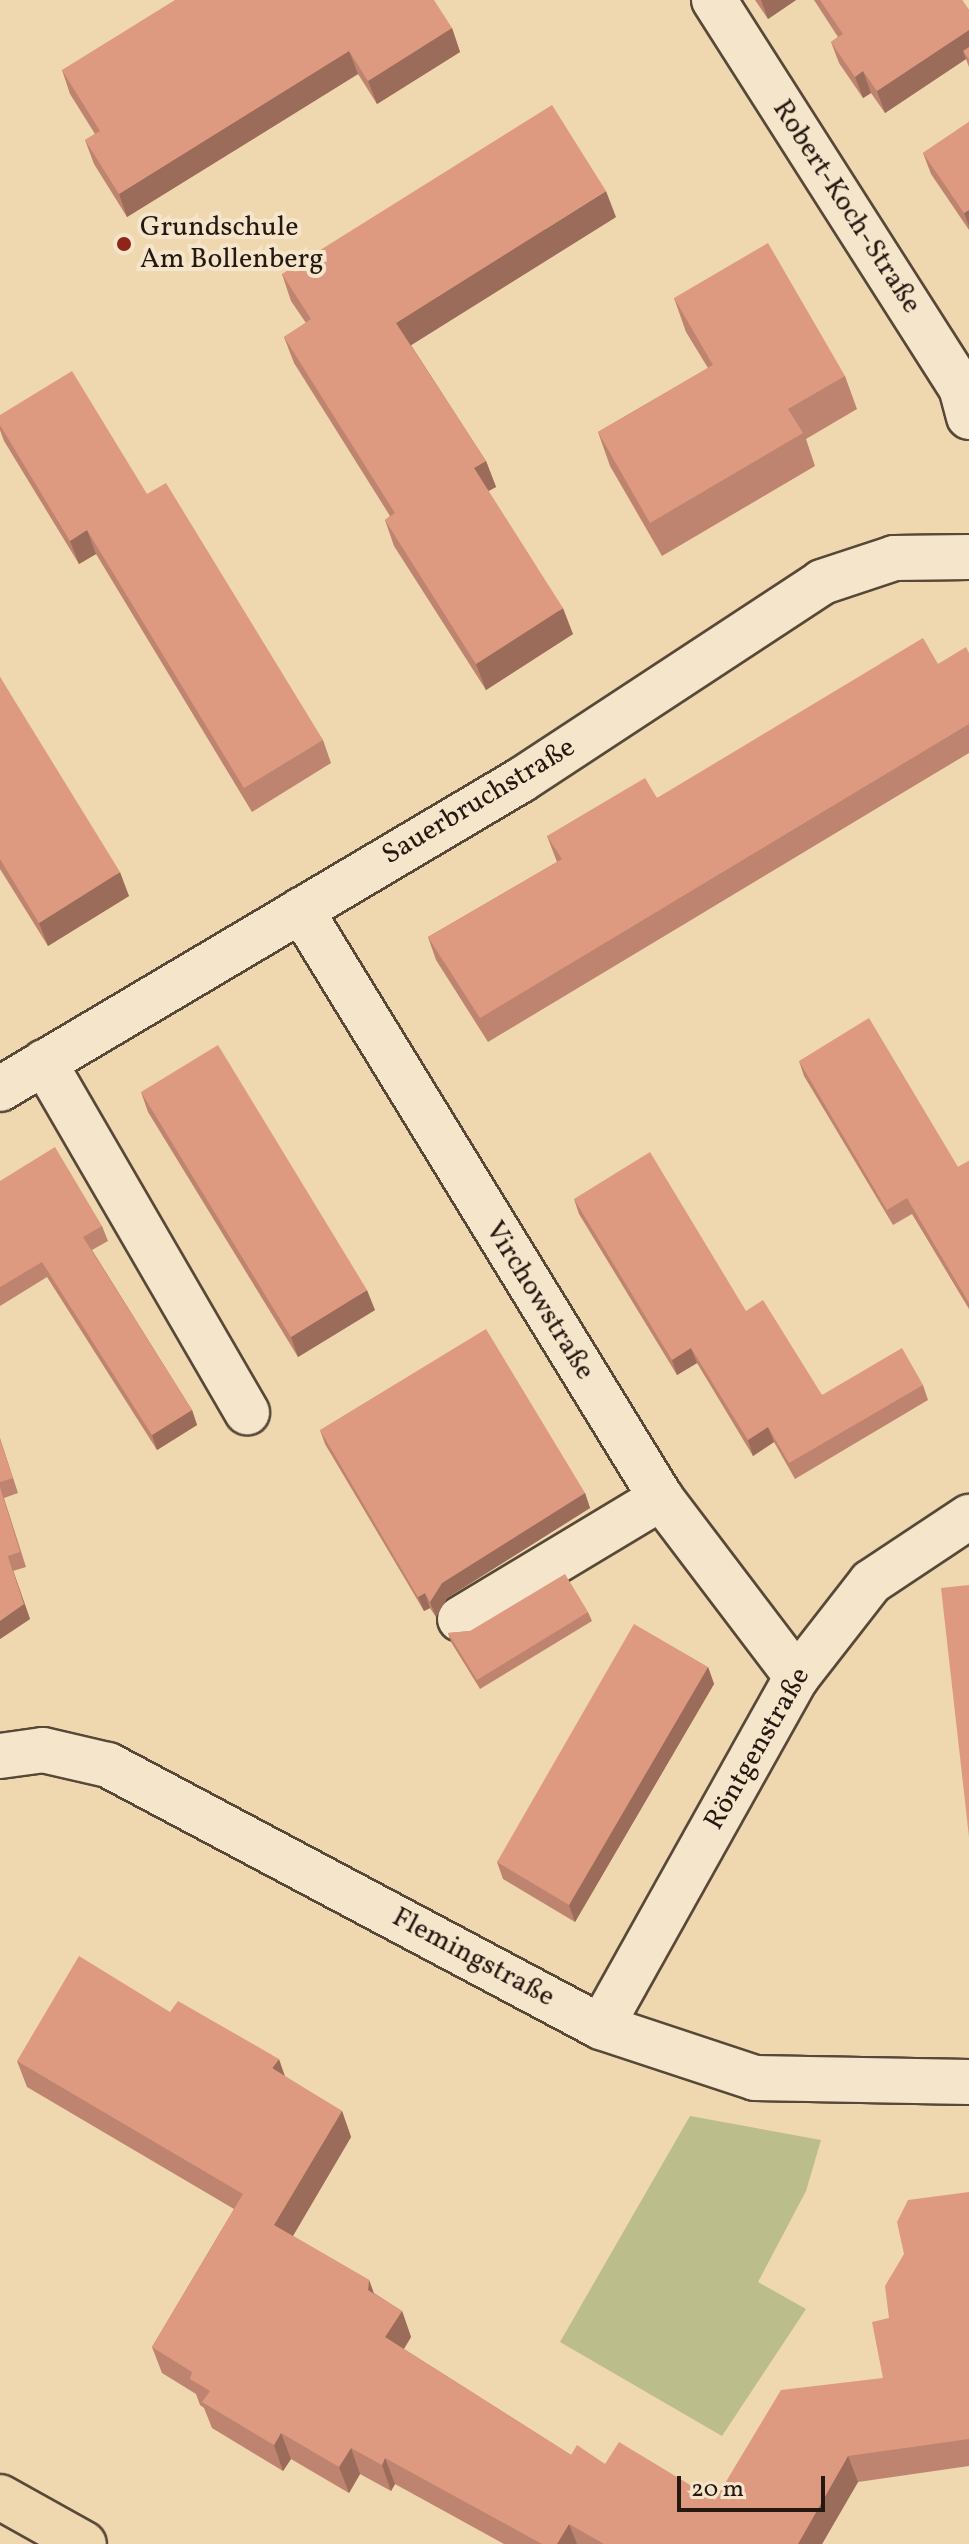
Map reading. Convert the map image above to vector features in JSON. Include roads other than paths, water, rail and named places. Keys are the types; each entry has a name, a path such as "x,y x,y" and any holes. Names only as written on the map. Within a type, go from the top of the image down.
{"main road":[{"path":"0,2497 84,2544"}],"street":[{"name":"Robert-Koch-Straße","path":"714,0 961,387 969,417"},
{"name":"Sauerbruchstraße","path":"0,1089 521,780 822,582 894,558 969,557"},
{"name":"Virchowstraße","path":"301,910 661,1498 797,1677"},
{"path":"44,1062 247,1412"},
{"path":"460,1619 661,1498"},
{"name":"Röntgenstraße","path":"601,2027 797,1677 871,1582 969,1517"},
{"name":"Flemingstraße","path":"0,1756 43,1750 108,1765 601,2027 755,2078 969,2082"}],"place":[{"name":"Grundschule Am Bollenberg","path":"124,244"}]}
